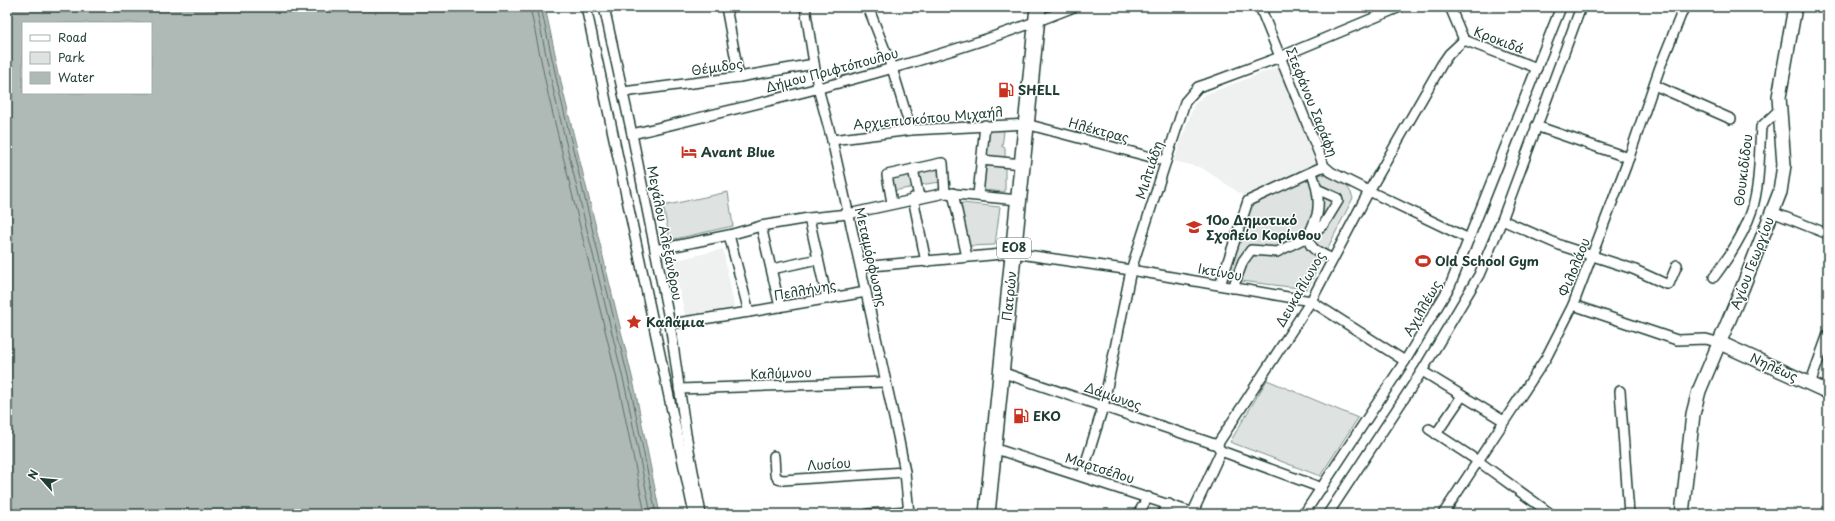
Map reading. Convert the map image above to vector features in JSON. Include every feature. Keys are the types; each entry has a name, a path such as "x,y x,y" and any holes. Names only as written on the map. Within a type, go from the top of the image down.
{"main road":[{"name":"Πατρών","path":"987,514 1038,7"}],"street":[{"path":"586,7 694,514"},
{"name":"Μεγάλου Αλεξάνδρου","path":"604,7 632,134 670,324 679,389 701,514"},
{"path":"726,7 739,77"},
{"name":"Μεταμόρφωσης","path":"805,7 818,88 832,140 861,267 905,472 909,513"},
{"path":"868,7 892,68 911,130"},
{"name":"Δήμου Πριφτόπουλου","path":"632,134 892,68 1036,22 1074,7"},
{"name":"Στεφάνου Σαράφη","path":"1260,7 1324,166 1331,172 1469,239"},
{"name":"Μιλτιάδη","path":"1082,475 1103,407 1131,270 1185,102 1191,94 1207,84 1280,57 1400,7"},
{"name":"Κροκιδά","path":"1450,7 1464,40 1537,68"},
{"name":"Αχιλλέως","path":"1304,514 1405,361 1447,292 1561,7"},
{"path":"1328,514 1422,371 1479,275 1502,220 1580,7"},
{"name":"Φιλολάου","path":"1442,514 1546,358 1573,305 1593,256 1654,85 1684,7"},
{"name":"Αγίου Γεωργίου","path":"1682,514 1693,414 1699,391 1720,343 1780,192 1783,171 1783,147 1778,111 1779,97 1795,7"},
{"name":"Δευκαλίωνος","path":"1196,513 1219,448 1310,301 1369,191 1442,64 1449,54 1464,40"},
{"name":"Θέμιδος","path":"623,92 739,77 814,64"},
{"path":"1654,85 1730,119"},
{"name":"Θουκιδίδου","path":"1714,278 1732,254 1751,211 1754,197 1761,127 1778,111"},
{"name":"Αρχιεπισκόπου Μιχαήλ","path":"832,140 911,130 1026,124"},
{"name":"Ηλέκτρας","path":"1026,124 1166,161"},
{"path":"978,195 986,125"},
{"path":"1536,126 1629,158"},
{"path":"982,160 1022,164"},
{"path":"892,203 886,175 943,163 949,193 967,258"},
{"path":"1220,285 1248,201 1312,173 1324,166"},
{"path":"913,169 926,262"},
{"path":"1312,173 1317,189 1316,217 1309,236 1312,248 1333,259"},
{"path":"1233,288 1243,261 1251,250 1277,252 1309,236 1324,224 1338,201 1337,198 1317,189"},
{"path":"655,250 729,235 761,226 809,218 848,214 916,198 949,193 1018,200"},
{"path":"1772,212 1828,234"},
{"path":"809,218 827,299"},
{"path":"1502,220 1562,246 1633,269 1666,284 1670,284 1677,265"},
{"path":"761,226 780,307"},
{"path":"729,235 749,312"},
{"name":"Ικτίνου","path":"861,267 1013,253 1131,270 1220,285 1310,301 1405,361"},
{"path":"772,269 818,259"},
{"name":"Πελλήνης","path":"670,324 866,292"},
{"path":"1573,305 1677,340 1706,339 1720,343"},
{"path":"1810,384 1828,334"},
{"name":"Νηλέως","path":"1720,343 1828,392"},
{"path":"1422,371 1504,420"},
{"name":"Δάμωνος","path":"1001,372 1219,448 1322,488"},
{"name":"Καλύμνου","path":"679,389 885,382"},
{"path":"1620,391 1629,514"},
{"path":"1462,396 1433,431 1478,461 1541,511 1551,514"},
{"name":"Μαρτσέλου","path":"993,448 1082,475 1196,513"},
{"name":"Λυσίου","path":"774,456 775,474 778,479 783,480 905,472"},
{"path":"1138,514 1148,497"},
{"path":"1162,514 1168,504"},
{"path":"868,514 909,513"}],"shaded area":[{"path":"1280,66 1316,166 1244,196 1202,168 1174,161 1194,105 1204,95"},
{"path":"723,249 735,311 686,319 673,261"}],"green space":[{"path":"991,130 1002,130 1004,132 1002,147 1005,147 1005,157 1001,160 986,156 989,132"},
{"path":"989,164 1005,166 1005,192 984,190 982,187 985,167"},
{"path":"939,166 941,182 919,185 916,170"},
{"path":"910,172 915,187 893,191 890,177"},
{"path":"1322,174 1336,179 1345,185 1353,198 1307,289 1224,279 1248,207 1305,179"},
{"path":"728,192 733,226 670,240 663,206"},
{"path":"962,203 1000,207 995,245 970,246 967,244 960,205"},
{"path":"1267,380 1358,418 1320,476 1230,442"}],"water":[{"path":"7,7 545,7 563,91 635,389 660,514 7,514"}],"place":[{"name":"SHELL","path":"1006,90"},
{"name":"Avant Blue","path":"689,152"},
{"name":"10ο Δημοτικό Σχολείο Κορίνθου","path":"1194,227"},
{"name":"Old School Gym","path":"1423,261"},
{"name":"Καλάμια","path":"634,322"},
{"name":"EKO","path":"1021,416"}]}
